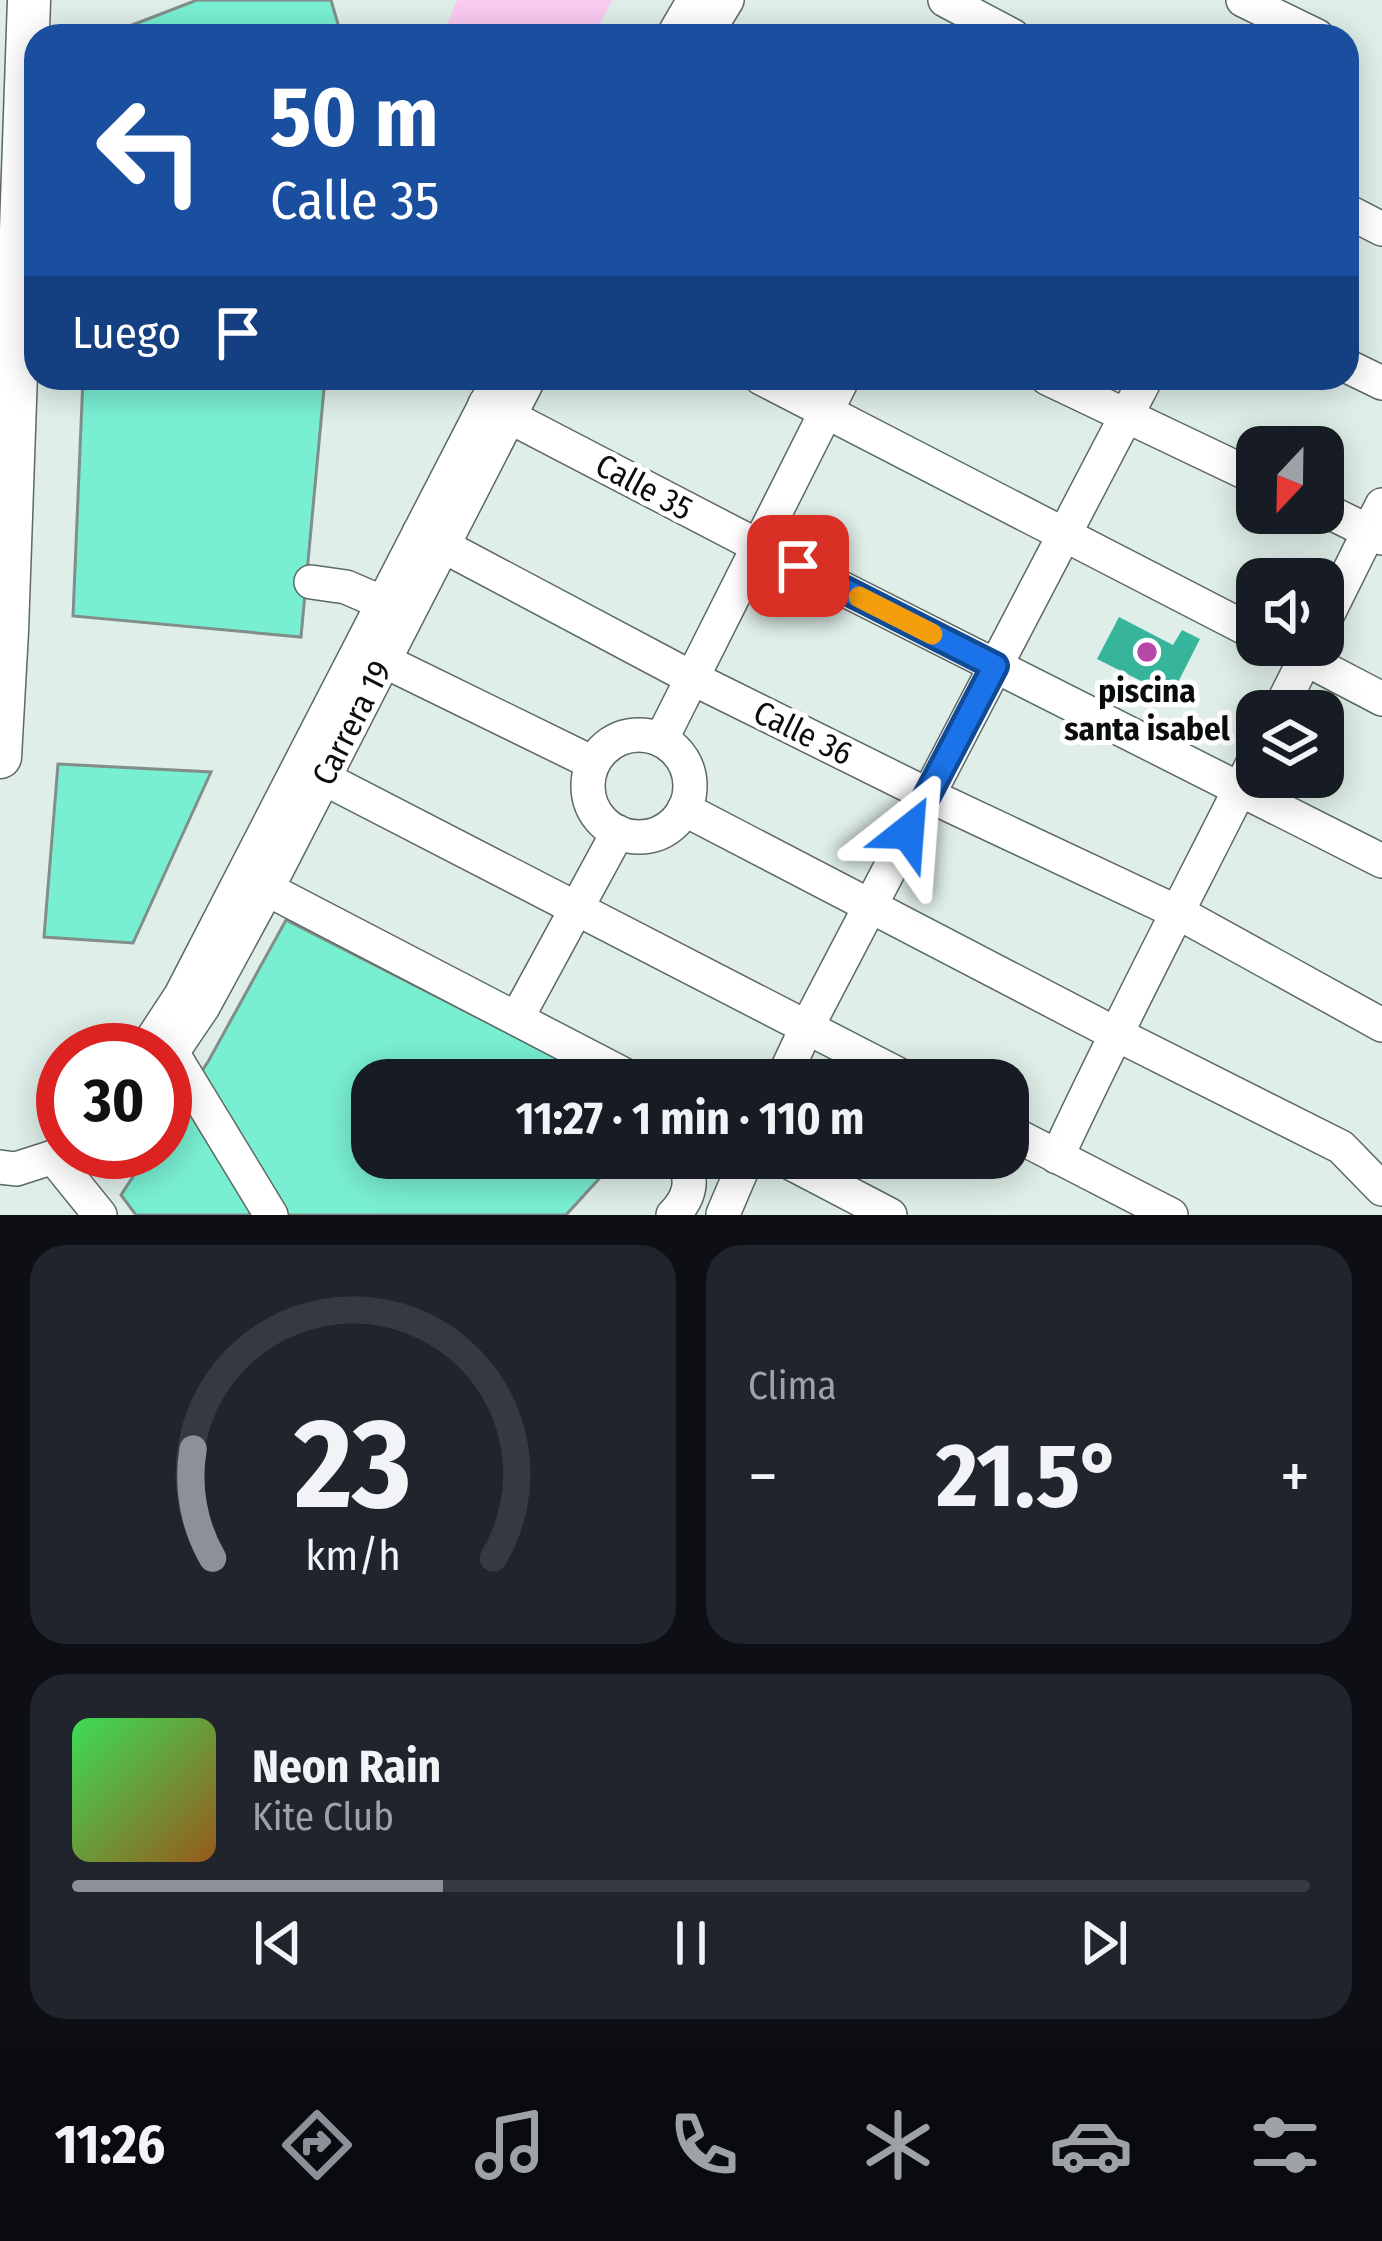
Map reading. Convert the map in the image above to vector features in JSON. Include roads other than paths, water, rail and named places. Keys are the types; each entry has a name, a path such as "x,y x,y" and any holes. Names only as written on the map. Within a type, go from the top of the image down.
{"main road":[{"path":"0,757 7,441 24,224"}],"street":[{"path":"945,0 990,24"},
{"path":"1243,0 1294,24"},
{"path":"785,390 1236,623"},
{"path":"662,740 837,390"},
{"path":"1073,390 1236,468"},
{"path":"792,1059 1139,390"},
{"name":"Carrera 19","path":"172,1023 181,995 312,772 498,399"},
{"name":"Calle 35","path":"498,399 758,546 1236,787"},
{"path":"1344,515 1378,525 1344,586"},
{"name":"Carrera 19","path":"372,654 383,603 431,539"},
{"name":"Calle 36","path":"431,539 692,678 1179,913 1382,1025"},
{"path":"311,582 346,587 383,603"},
{"path":"372,654 593,763"},
{"path":"1326,666 1382,699"},
{"path":"630,735 662,740 675,749 689,778 684,809 663,831 648,836 618,832 604,823 588,795 593,763 615,740 630,735"},
{"path":"312,772 869,1059"},
{"name":"Carrera 19","path":"189,1023 203,1007 267,890 312,772"},
{"path":"1058,1157 1114,1034 1236,797"},
{"name":"Calle 35","path":"1258,798 1382,861"},
{"path":"684,809 1341,1147 1382,1190"},
{"path":"517,1018 618,832"},
{"path":"267,890 594,1059"},
{"path":"192,1101 271,1215"},
{"path":"1029,1142 1171,1215"},
{"path":"0,1167 16,1169 36,1162"},
{"path":"74,1179 86,1207"},
{"path":"673,1215 688,1198 689,1179"},
{"path":"723,1214 738,1179"},
{"path":"821,1179 890,1215"}],"place":[{"name":"piscina santa isabel","path":"1147,652"}]}
